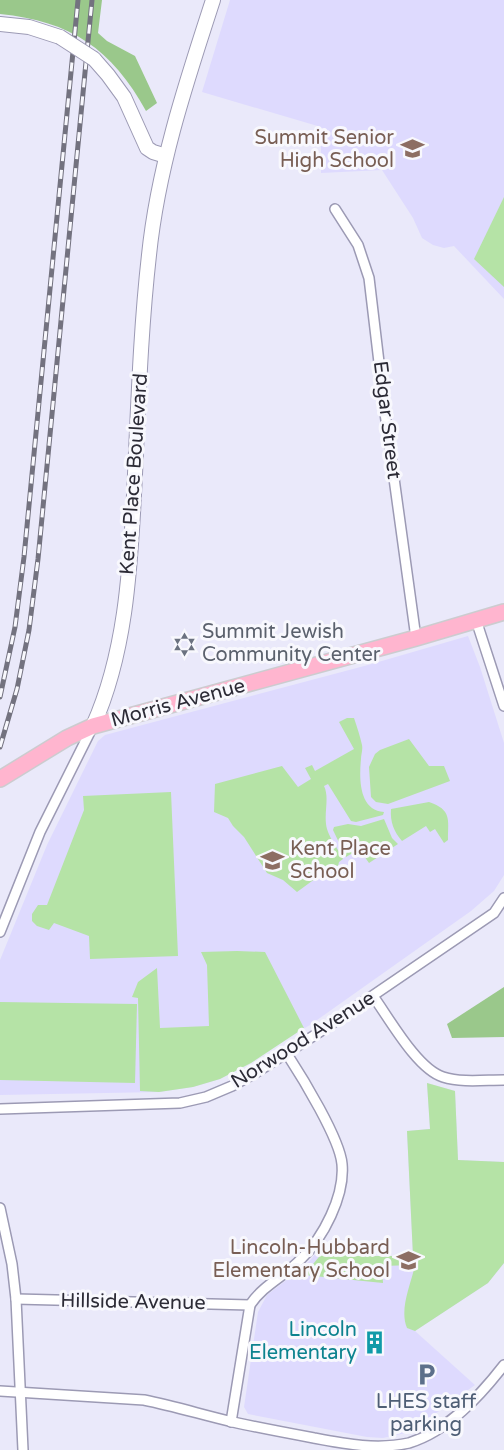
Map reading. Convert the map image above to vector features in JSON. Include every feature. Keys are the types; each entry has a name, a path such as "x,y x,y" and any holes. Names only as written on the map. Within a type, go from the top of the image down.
{"main road":[{"name":"Morris Avenue","path":"2,778 67,738 93,726 504,612"}],"street":[{"name":"Kent Place Boulevard","path":"0,932 40,832 103,705 115,662 127,586 149,253 166,156 213,0"},
{"path":"0,24 30,27 60,37 94,59 124,98 147,148 166,156"},
{"name":"Edgar Street","path":"335,210 358,245 369,278 416,638"},
{"path":"476,620 504,706"},
{"name":"Norwood Avenue","path":"0,1108 180,1103 206,1097 232,1086 287,1054 499,914 504,898"},
{"path":"373,996 419,1060 434,1074 457,1079 504,1080"},
{"path":"231,1422 250,1305 256,1294 300,1261 315,1245 335,1204 342,1174 341,1156 330,1130 287,1054"},
{"path":"0,1208 12,1264 16,1299 23,1450"},
{"name":"Hillside Avenue","path":"16,1299 250,1305"},
{"path":"0,1391 167,1404 231,1422 354,1445 395,1448 423,1437 448,1421 479,1395 504,1365"}],"shaded area":[{"name":"Summit Senior High School","path":"230,0 504,0 504,299 454,246 444,248 433,245 422,238 413,218 382,170 321,173 321,127 202,92"},
{"name":"Kent Place School","path":"468,636 504,743 504,875 494,891 471,911 310,1025 220,1079 193,1087 159,1092 0,1095 0,960 47,845 98,741 105,735"},
{"name":"Lincoln-Hubbard Elementary School","path":"427,1083 455,1091 458,1160 504,1162 504,1263 488,1283 415,1331 475,1385 410,1432 383,1438 367,1437 248,1414 244,1407 258,1312 267,1295 306,1265 324,1244 357,1256 413,1256 407,1131 430,1129"}],"green space":[{"path":"0,0 102,0 98,33 107,41 135,56 157,103 146,111 119,71 87,42 48,23 0,14"},
{"path":"504,197 504,287 474,259"},
{"path":"347,718 354,718 362,745 360,775 365,800 376,810 384,812 383,815 356,822 351,821 328,784 324,786 327,829 343,859 338,866 334,865 297,892 283,880 267,873 244,837 228,818 214,812 215,784 282,766 298,787 311,779 305,768 312,765 315,771 354,749 339,722"},
{"path":"409,739 429,766 444,766 450,781 388,804 376,802 371,797 369,767 375,754"},
{"path":"171,792 178,956 90,959 89,936 54,923 49,930 37,926 32,921 32,914 38,905 47,905 84,810 83,796"},
{"path":"429,802 442,808 447,816 448,840 444,843 435,829 430,832 426,826 402,841 393,826 391,809"},
{"path":"384,819 392,838 398,844 369,863 364,856 351,854 346,857 333,830 334,827 348,824 361,826"},
{"path":"201,952 265,952 304,1028 251,1063 220,1079 193,1087 159,1092 140,1091 138,998 132,997 138,982 157,968 160,1028 209,1026 207,965"},
{"path":"504,987 504,1037 452,1038 447,1024"},
{"path":"0,1002 137,1004 135,1083 0,1080"},
{"path":"427,1083 455,1091 458,1160 504,1162 504,1263 488,1283 415,1331 407,1328 404,1313 406,1296 415,1265 382,1266 383,1283 304,1275 328,1246 357,1256 413,1256 407,1131 430,1129"}],"railway":[{"path":"0,697 15,627 24,557 78,0"},
{"path":"0,747 17,689 29,630 38,559 92,0"}],"place":[{"name":"Summit Senior High School","path":"412,149"},
{"name":"Summit Jewish Community Center","path":"184,644"},
{"name":"Kent Place School","path":"272,860"},
{"name":"Lincoln-Hubbard Elementary School","path":"408,1260"},
{"name":"Lincoln Elementary","path":"375,1342"},
{"name":"LHES staff parking","path":"426,1375"}]}
